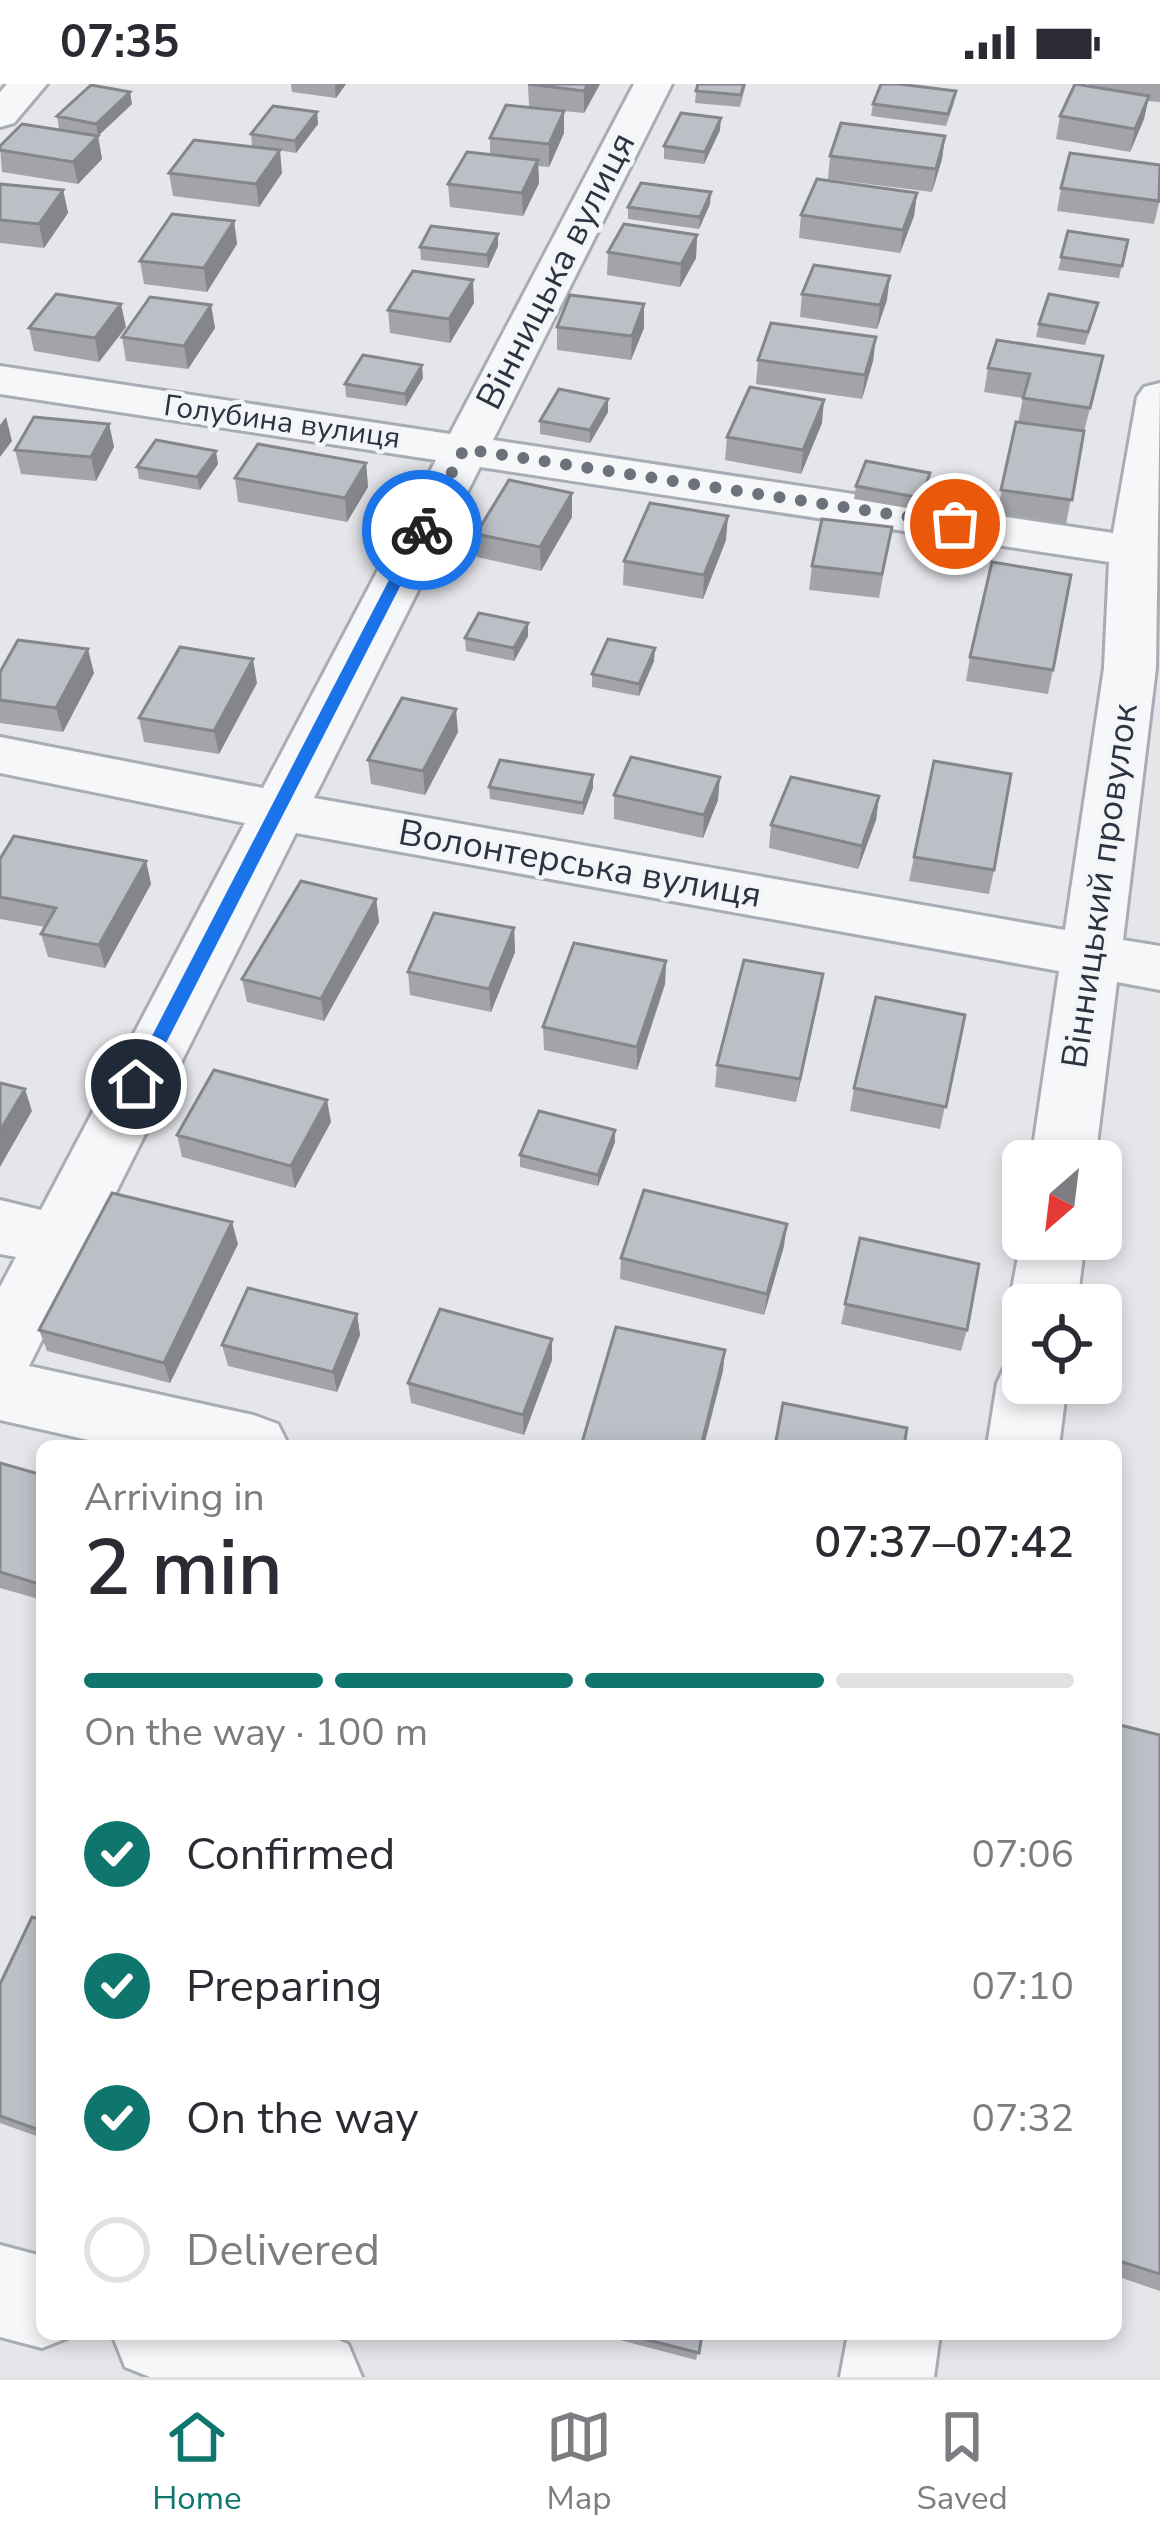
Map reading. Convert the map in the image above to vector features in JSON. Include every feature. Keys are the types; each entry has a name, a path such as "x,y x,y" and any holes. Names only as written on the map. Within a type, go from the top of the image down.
{"street":[{"path":"0,115 28,84"},
{"name":"Вінницька вулиця","path":"0,1354 28,1233 276,810 652,84"},
{"name":"Голубина вулиця","path":"0,380 1134,551"},
{"name":"Вінницький провулок","path":"1066,1140 1104,854 1145,670 1134,551 1160,397"},
{"name":"Волонтерська вулиця","path":"0,755 276,810 1160,968"},
{"path":"1104,854 1160,865"},
{"path":"0,1390 226,1440"},
{"path":"1024,1440 1029,1404"},
{"path":"0,2290 36,2300"},
{"path":"180,2340 315,2377"},
{"path":"887,2377 893,2340"}],"building":[{"path":"528,84 588,84 584,91"},
{"path":"698,84 744,84 741,95 696,91"},
{"path":"881,84 956,91 948,114 873,104"},
{"path":"1075,84 1149,96 1135,129 1060,116"},
{"path":"91,85 130,92 96,124 57,116"},
{"path":"506,105 564,111 549,144 490,138"},
{"path":"273,106 317,112 295,141 251,134"},
{"path":"681,113 721,118 705,152 664,146"},
{"path":"841,123 945,136 936,169 830,156"},
{"path":"22,124 98,136 73,162 0,150"},
{"path":"194,140 280,150 256,184 169,173"},
{"path":"467,152 538,160 522,193 448,184"},
{"path":"1070,153 1160,165 1159,201 1061,188"},
{"path":"817,179 917,193 903,230 801,215"},
{"path":"641,183 711,192 700,217 628,207"},
{"path":"0,184 63,190 39,224 0,220"},
{"path":"172,214 234,221 204,268 140,261"},
{"path":"624,224 697,235 681,264 608,252"},
{"path":"431,226 498,234 487,255 420,247"},
{"path":"1068,231 1128,240 1122,266 1061,257"},
{"path":"814,265 890,276 880,305 802,294"},
{"path":"413,271 473,280 449,319 388,310"},
{"path":"56,294 121,304 95,338 29,328"},
{"path":"1049,294 1098,303 1088,332 1039,324"},
{"path":"570,295 644,304 632,336 557,327"},
{"path":"150,297 211,305 184,346 122,337"},
{"path":"771,323 876,337 865,375 758,360"},
{"path":"997,340 1103,356 1090,408 1023,398 1030,374 988,368"},
{"path":"363,355 422,365 405,394 345,384"},
{"path":"750,387 824,400 803,450 727,437"},
{"path":"559,389 608,399 590,430 540,421"},
{"path":"34,417 109,424 91,457 15,450"},
{"path":"1016,422 1084,431 1072,500 1001,490"},
{"path":"156,440 216,451 197,477 137,467"},
{"path":"258,444 366,463 345,498 235,478"},
{"path":"866,461 930,473 921,498 856,486"},
{"path":"509,480 572,493 540,547 476,534"},
{"path":"650,503 728,516 704,575 624,561"},
{"path":"822,519 892,527 882,574 812,566"},
{"path":"992,562 1071,575 1053,670 970,657"},
{"path":"479,613 528,623 514,648 465,638"},
{"path":"608,639 655,648 639,684 592,674"},
{"path":"18,640 88,649 56,708 0,700 0,672"},
{"path":"180,647 253,659 214,731 139,718"},
{"path":"402,698 456,709 423,771 368,760"},
{"path":"631,757 720,777 704,815 614,795"},
{"path":"500,760 593,775 583,803 489,787"},
{"path":"934,761 1011,774 994,870 914,857"},
{"path":"791,777 879,796 862,846 771,825"},
{"path":"14,836 146,861 99,945 41,934 56,908 0,897 0,859"},
{"path":"301,881 376,899 321,999 242,979"},
{"path":"434,913 514,928 489,989 408,972"},
{"path":"574,943 666,961 637,1047 543,1027"},
{"path":"744,960 823,974 800,1079 717,1065"},
{"path":"876,997 965,1015 946,1107 854,1088"},
{"path":"214,1070 327,1100 291,1166 177,1135"},
{"path":"0,1083 25,1089 0,1131"},
{"path":"539,1111 615,1130 598,1175 520,1155"},
{"path":"644,1190 787,1224 767,1294 621,1258"},
{"path":"112,1193 232,1222 164,1363 39,1330"},
{"path":"860,1238 979,1264 967,1330 845,1304"},
{"path":"248,1288 357,1314 333,1372 222,1345"},
{"path":"440,1309 552,1339 523,1415 408,1383"},
{"path":"616,1327 725,1350 702,1440 583,1440"},
{"path":"783,1403 907,1428 905,1440 776,1440"},
{"path":"0,1463 36,1473 36,1583 0,1572"},
{"path":"1122,1726 1160,1735 1160,2274 1122,2262"},
{"path":"32,1917 36,1918 36,2129 0,2116 0,1984"},
{"path":"648,2340 701,2340 699,2353"}],"way so far":[{"path":"422,530 464,449 955,524"}],"route":[{"path":"136,1084 422,530"}]}
